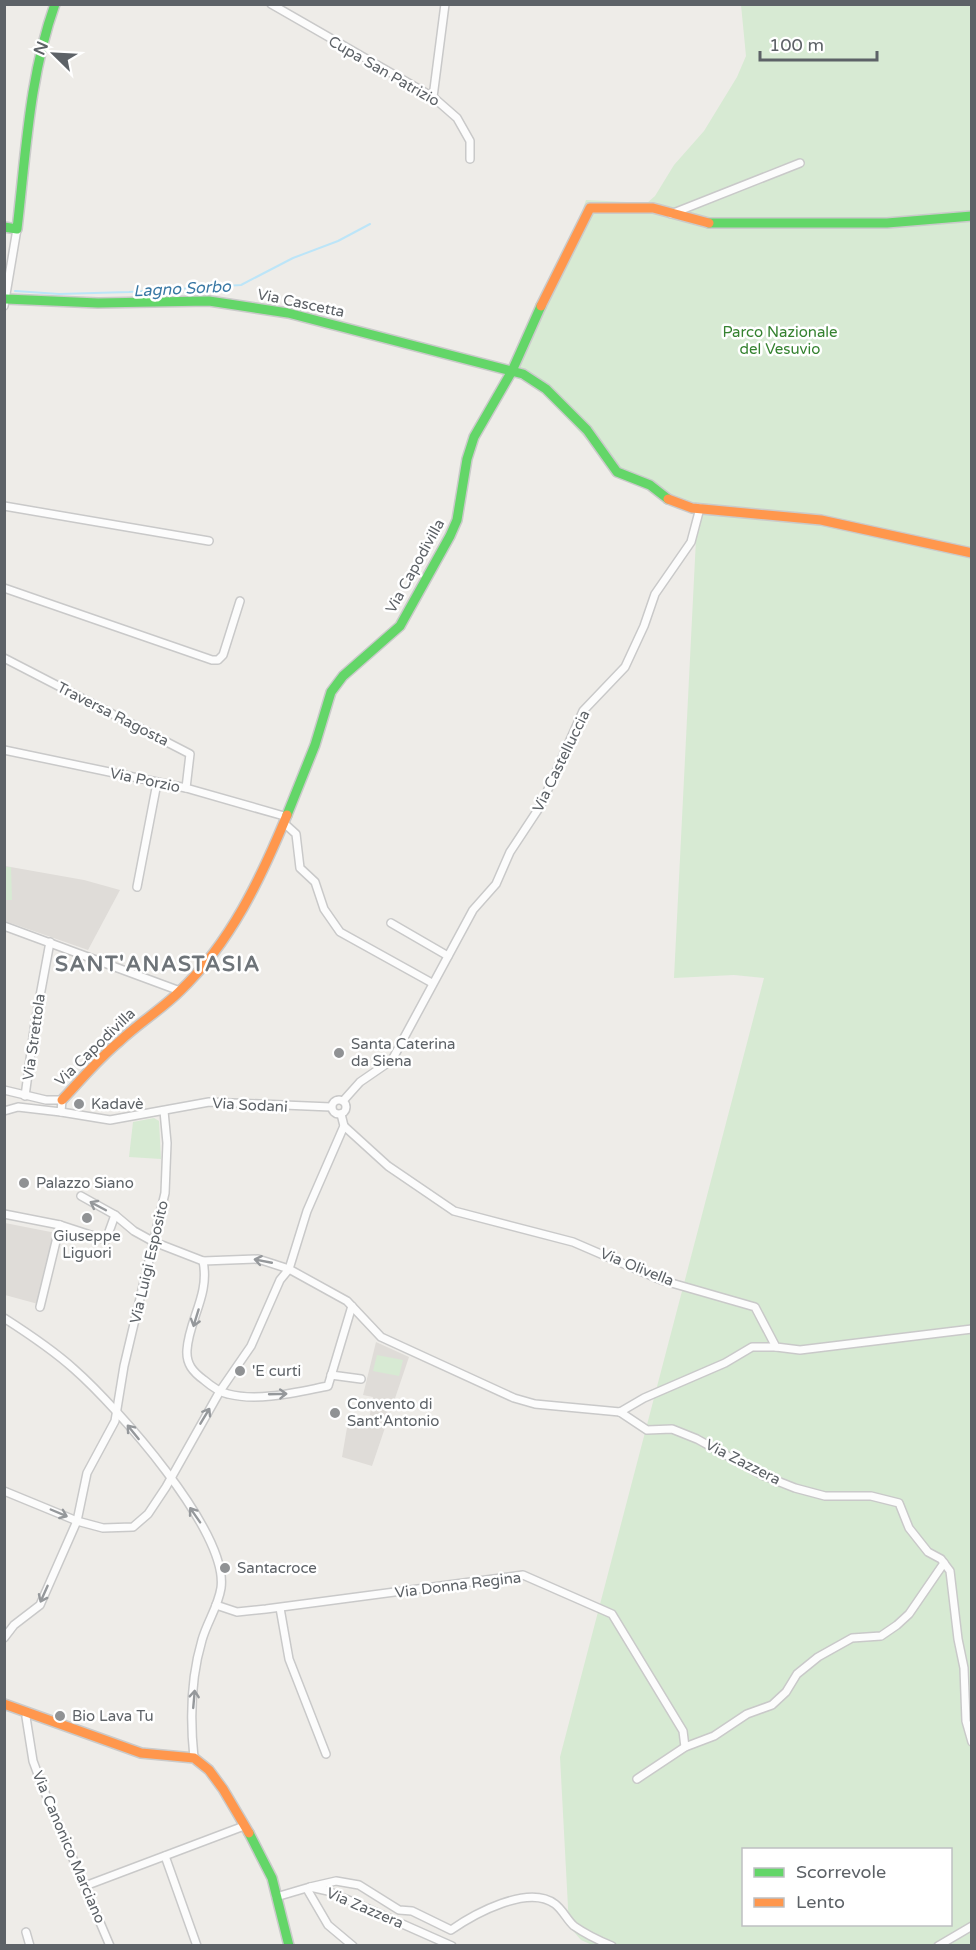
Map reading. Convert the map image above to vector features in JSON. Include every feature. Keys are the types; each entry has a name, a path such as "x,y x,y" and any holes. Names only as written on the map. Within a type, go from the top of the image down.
{"street":[{"path":"5,303 17,229 35,72 45,27 55,4"},
{"name":"Cupa San Patrizio","path":"271,4 433,97 457,118 470,141 470,159"},
{"path":"433,97 445,4"},
{"path":"671,214 800,163"},
{"name":"Via Capodivilla","path":"62,1100 118,1042 180,991 230,930 245,906 274,849 284,816 315,745 334,686 400,626 450,537 457,520 467,459 474,437 512,371 535,317 590,208 604,206 653,208 671,214"},
{"path":"671,214 702,223 761,224 887,223 972,216"},
{"path":"4,227 17,229"},
{"name":"Via Cascetta","path":"5,303 209,301 306,317 523,374 546,389 587,430 608,463 617,472 650,485 672,502 700,508 821,520 972,554"},
{"path":"4,506 209,541"},
{"name":"Via Castelluccia","path":"343,1101 375,1070 392,1060 473,910 496,884 510,852 541,805 583,711 625,667 644,626 655,594 691,542 700,508"},
{"path":"4,588 212,660 218,660 223,655 240,601"},
{"name":"Traversa Ragosta","path":"4,658 190,754 186,788"},
{"name":"Via Porzio","path":"4,750 186,788 284,816"},
{"path":"137,887 157,783"},
{"path":"284,816 285,824 296,834 300,868 315,882 324,909 340,932 432,984"},
{"path":"391,923 448,956"},
{"path":"4,926 180,991"},
{"name":"Via Strettola","path":"25,1096 34,1023 50,942"},
{"path":"4,1090 25,1096 62,1100 61,1112"},
{"path":"334,1101 343,1101 346,1109 341,1114 334,1114 331,1107 334,1101"},
{"name":"Via Sodani","path":"4,1111 18,1107 101,1119 135,1117 209,1102 331,1107"},
{"name":"Via Luigi Esposito","path":"4,1638 14,1625 40,1605 77,1521 87,1473 116,1421 127,1356 166,1184 167,1143 164,1111"},
{"path":"4,1491 77,1521 115,1529 134,1527 148,1514 220,1391 244,1357 280,1281 289,1269 307,1211 344,1126 341,1114"},
{"name":"Via Olivella","path":"344,1126 388,1166 453,1210 573,1242 661,1280 755,1307 776,1347"},
{"path":"81,1197 115,1215 134,1231 154,1242 203,1261 264,1260 289,1269 317,1283 352,1306 386,1340 514,1398 535,1404 620,1412 644,1398 725,1363 752,1347 800,1350 972,1329"},
{"path":"4,1214 60,1225 106,1240 115,1215"},
{"path":"40,1307 60,1225"},
{"path":"203,1261 206,1273 201,1302 187,1350 188,1360 190,1368 220,1391 247,1395 289,1394 328,1386 352,1306"},
{"path":"4,1318 62,1359 117,1412 170,1477 206,1530 216,1553 221,1572 221,1588 205,1630 197,1664 192,1731 194,1758"},
{"path":"331,1375 361,1379"},
{"name":"Via Zazzera","path":"620,1412 640,1427 657,1431 672,1429 698,1439 762,1475 795,1488 825,1496 872,1496 898,1503 909,1528 928,1552 944,1563 950,1571 964,1668 966,1721 972,1742"},
{"path":"638,1779 684,1747 714,1736 747,1714 772,1705 786,1692 797,1674 819,1657 852,1638 881,1636 897,1625 909,1614 944,1563"},
{"name":"Via Donna Regina","path":"216,1605 237,1612 280,1608 523,1575 612,1614 682,1731 684,1747"},
{"path":"280,1608 289,1659 326,1754"},
{"path":"4,1704 141,1753 194,1758 209,1770 223,1789 263,1857 289,1946"},
{"name":"Via Canonico Marciano","path":"28,1712 26,1717 33,1761 110,1946"},
{"path":"85,1886 244,1826"},
{"path":"165,1856 197,1946"},
{"path":"353,1946 328,1925 309,1888 336,1881 359,1885 399,1910 412,1911 451,1930 471,1915 512,1900 545,1899 554,1904 574,1925 612,1946"},
{"name":"Via Zazzera","path":"276,1897 309,1888 328,1891 452,1946"},
{"path":"938,1946 972,1926"},
{"path":"26,1932 30,1946"}],"shaded area":[{"path":"5,866 84,880 120,890 88,950 5,921"},
{"path":"5,1223 56,1233 38,1304 5,1295"},
{"path":"376,1342 409,1357 372,1466 342,1457 349,1416 369,1420 373,1397 363,1395"}],"green space":[{"name":"Parco Nazionale del Vesuvio","path":"741,5 971,5 971,1945 592,1945 581,1940 569,1926 560,1757 764,978 734,975 674,978 697,519 694,513 681,508 607,462 545,394 510,366 571,242 586,200 647,203 655,196 674,165 704,131 737,77 746,56"},
{"path":"4,867 11,867 12,900 5,900"},
{"path":"154,1118 159,1121 161,1159 129,1157 133,1122"},
{"path":"377,1355 403,1360 399,1376 373,1371"}],"waterway":[{"name":"Lagno Sorbo","path":"15,291 59,294 241,285 293,258 338,241 370,224"}],"traffic: fast":[{"path":"4,227 17,229 34,87 39,59 55,4"},
{"path":"709,223 887,223 972,216"},
{"path":"6,299 98,303 209,301 288,313 523,374 546,389 587,430 617,472 650,485 668,499"},
{"path":"287,815 315,745 331,692 343,676 400,626 450,536 457,520 467,459 474,437 512,371 541,306"},
{"path":"249,1833 272,1878 289,1946"}],"traffic: slow":[{"path":"541,306 590,208 653,208 709,223"},
{"path":"668,499 692,508 821,520 972,553"},
{"path":"62,1100 112,1048 180,991 215,952 243,908 287,815"},
{"path":"4,1704 141,1753 194,1758 209,1770 223,1789 249,1833"}],"place":[{"name":"Santa Caterina da Siena","path":"339,1053"},
{"name":"Kadavè","path":"79,1104"},
{"name":"Palazzo Siano","path":"24,1183"},
{"name":"Giuseppe Liguori","path":"87,1218"},
{"name":"'E curti","path":"240,1371"},
{"name":"Convento di Sant'Antonio","path":"335,1413"},
{"name":"Santacroce","path":"225,1568"},
{"name":"Bio Lava Tu","path":"60,1716"}],"district":[{"name":"SANT'ANASTASIA","path":"158,964"}]}
